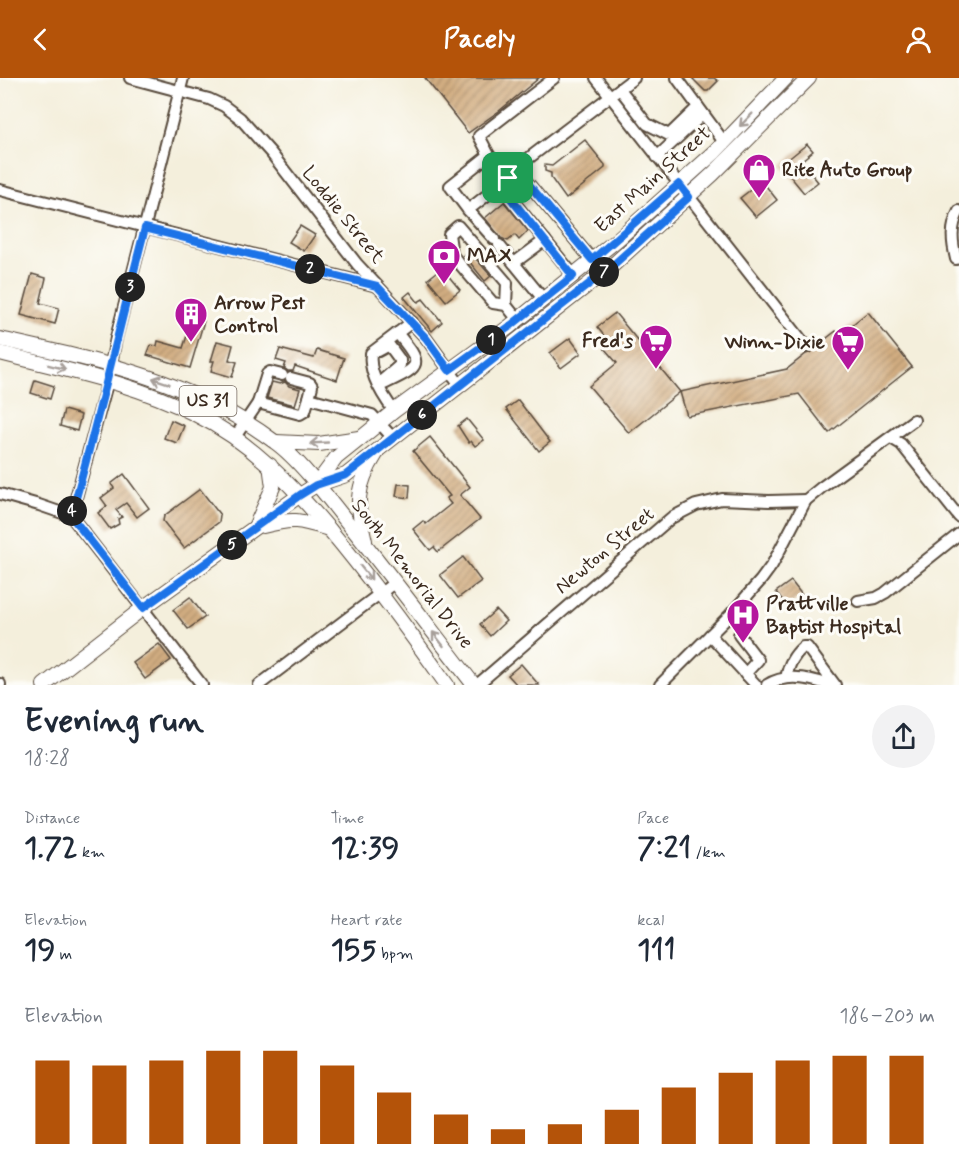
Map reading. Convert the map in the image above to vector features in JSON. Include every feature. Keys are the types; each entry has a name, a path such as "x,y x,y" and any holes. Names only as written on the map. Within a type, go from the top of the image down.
{"main road":[{"name":"East Main Street","path":"316,485 336,458 380,422 518,320 592,260 724,142 786,78"},
{"name":"East Main Street","path":"44,685 143,608 300,495 316,485 346,475 612,266 689,197 809,78"},
{"name":"South Memorial Drive","path":"0,339 111,364 184,389 246,422 276,442 316,485 476,685"},
{"name":"South Memorial Drive","path":"0,352 108,380 195,414 258,453 300,495 381,591 447,685"},
{"path":"276,442 319,444 361,438"},
{"path":"366,546 358,510 359,491 365,473 387,441"},
{"path":"255,528 273,488 270,465"},
{"path":"255,528 299,520 329,529"}],"street":[{"name":"Loddie Street","path":"130,78 216,102 240,118 271,153 334,235 377,286 412,322 460,385"},
{"path":"71,516 108,380 183,78"},
{"path":"554,78 479,136 504,181 573,276"},
{"path":"596,78 807,346"},
{"path":"468,210 525,161 634,78"},
{"path":"677,78 724,142"},
{"path":"620,89 647,124 669,135 700,110"},
{"path":"657,157 700,110"},
{"path":"489,155 450,186 544,300"},
{"path":"517,170 592,260"},
{"path":"0,190 377,286"},
{"path":"956,260 952,241 953,222 959,211"},
{"path":"506,305 493,303 452,255 449,234 458,226 507,283 506,305 518,320"},
{"path":"514,263 545,240"},
{"path":"483,291 479,281 456,253 457,248 463,243 468,244 482,259 493,265"},
{"path":"394,411 382,394 369,363 371,353 412,322"},
{"path":"378,385 411,372 415,367 416,359 412,350 397,333"},
{"path":"373,371 376,353 389,345 400,360 400,365 378,385"},
{"path":"235,437 258,403 267,374 270,372 310,383 312,386 305,411 300,414 258,403"},
{"path":"309,398 372,415 380,422 387,441"},
{"path":"663,684 761,580 806,500 914,420"},
{"path":"891,438 901,444 959,517"},
{"path":"0,494 71,516 202,685"},
{"name":"Newton Street","path":"476,685 671,518 696,506 722,499 779,502 806,500"},
{"path":"779,502 795,521"},
{"path":"858,601 876,598 885,593 959,534"},
{"path":"259,685 394,583"},
{"path":"710,635 756,685"},
{"path":"739,635 758,660 745,674"},
{"path":"786,678 794,655 803,647 807,647 829,685"},
{"path":"767,685 786,678 814,679 829,685"}],"building":[{"path":"425,78 539,78 468,133"},
{"path":"692,78 714,78 718,81 708,91 705,91"},
{"path":"585,140 605,168 566,199 551,178 551,173 545,171 545,165 552,166"},
{"path":"807,144 813,151 801,161 818,182 804,193 781,165"},
{"name":"Rite Auto Group","path":"762,181 777,200 756,217 740,198"},
{"path":"504,202 528,231 519,240 515,235 508,241 501,238 485,218"},
{"path":"300,226 315,235 304,251 289,242"},
{"path":"469,251 491,276 485,281 464,255"},
{"name":"MAX","path":"442,268 460,290 446,301 428,279"},
{"path":"32,274 46,278 40,303 59,308 55,324 21,315"},
{"path":"410,292 418,302 423,299 442,322 432,331 404,297"},
{"name":"Winn-Dixie","path":"868,312 912,367 829,433 799,394 687,416 680,392 787,369 812,352 836,331 839,335"},
{"path":"615,313 680,392 629,433 589,386 617,363 604,348 610,343 597,327"},
{"name":"Arrow Pest Control","path":"193,317 204,321 190,368 147,355 151,345 157,346 158,341 183,348"},
{"path":"570,338 581,353 561,368 550,353"},
{"path":"217,341 233,345 229,360 237,362 232,377 211,371 214,361 211,361"},
{"path":"280,349 314,358 317,350 344,358 337,380 295,366 293,371 288,371 284,368 286,363 276,360"},
{"path":"35,380 54,386 50,399 31,393"},
{"path":"272,382 280,384 285,382 289,386 300,389 295,405 267,398"},
{"path":"518,400 550,442 539,451 506,409"},
{"path":"64,410 81,415 77,431 60,426"},
{"path":"467,419 484,440 475,446 471,441 469,443 458,426"},
{"path":"171,420 184,426 177,443 164,438"},
{"path":"430,437 470,487 460,495 480,519 438,552 434,547 430,550 413,529 423,521 426,524 451,504 446,498 450,496 413,451"},
{"path":"124,474 149,508 137,517 126,503 116,510 122,517 118,519 119,524 110,529 98,513 107,506 101,498 114,488 111,484"},
{"path":"398,484 410,485 409,498 396,496"},
{"path":"200,489 220,515 219,522 184,548 163,521 164,516"},
{"path":"463,557 481,581 458,598 440,575"},
{"path":"791,581 802,595 788,607 776,592"},
{"path":"190,597 205,617 188,629 173,610"},
{"path":"496,610 506,621 490,636 480,624"},
{"path":"159,644 171,660 145,679 133,663"},
{"path":"521,664 539,685 517,685 508,675"}],"place":[{"name":"Rite Auto Group","path":"759,199"},
{"name":"MAX","path":"444,285"},
{"name":"Arrow Pest Control","path":"191,343"},
{"name":"Fred's","path":"656,370"},
{"name":"Winn-Dixie","path":"848,371"},
{"name":"Prattville Baptist Hospital","path":"743,644"}],"route":[{"path":"517,170 592,260 679,184 689,197 590,284 346,475 316,485 300,495 143,608 71,516 108,380 116,338 145,228 377,286 426,338 449,370 509,327 573,276 500,185 508,178 517,170"}]}
